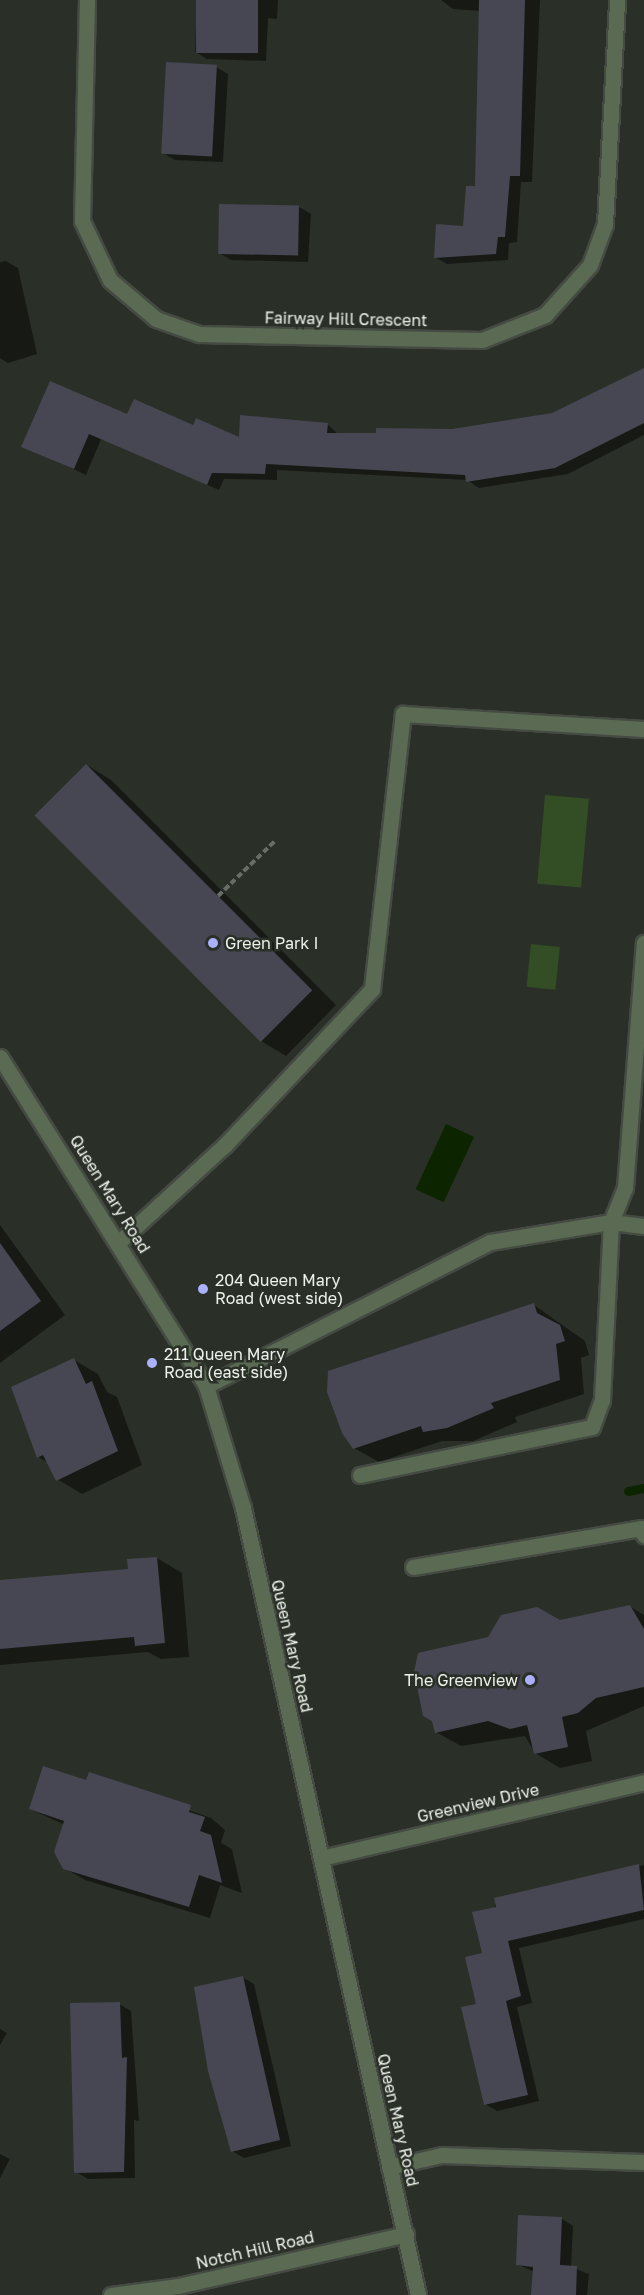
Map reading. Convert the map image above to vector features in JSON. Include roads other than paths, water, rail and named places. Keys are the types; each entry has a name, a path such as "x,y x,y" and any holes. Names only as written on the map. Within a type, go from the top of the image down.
{"street":[{"name":"Fairway Hill Crescent","path":"87,0 82,221 110,280 156,319 199,334 482,339 545,315 590,265 605,224 617,0"},
{"path":"119,1242 226,1144 372,989 403,714 644,729"},
{"path":"360,1475 592,1427 602,1400 611,1222 625,1188 644,943"},
{"name":"Queen Mary Road","path":"0,1057 119,1242 206,1386 243,1508 418,2295"},
{"path":"206,1386 490,1242 611,1222 644,1226"},
{"path":"413,1567 641,1528 644,1534"},
{"name":"Greenview Drive","path":"321,1858 644,1782"},
{"path":"389,2167 442,2155 644,2162"},
{"name":"Notch Hill Road","path":"111,2295 178,2286 406,2234"}],"waterway":[{"path":"628,1491 644,1488"}],"place":[{"name":"Green Park I","path":"213,943"},
{"name":"204 Queen Mary Road (west side)","path":"203,1289"},
{"name":"211 Queen Mary Road (east side)","path":"152,1363"},
{"name":"The Greenview","path":"530,1680"}]}
